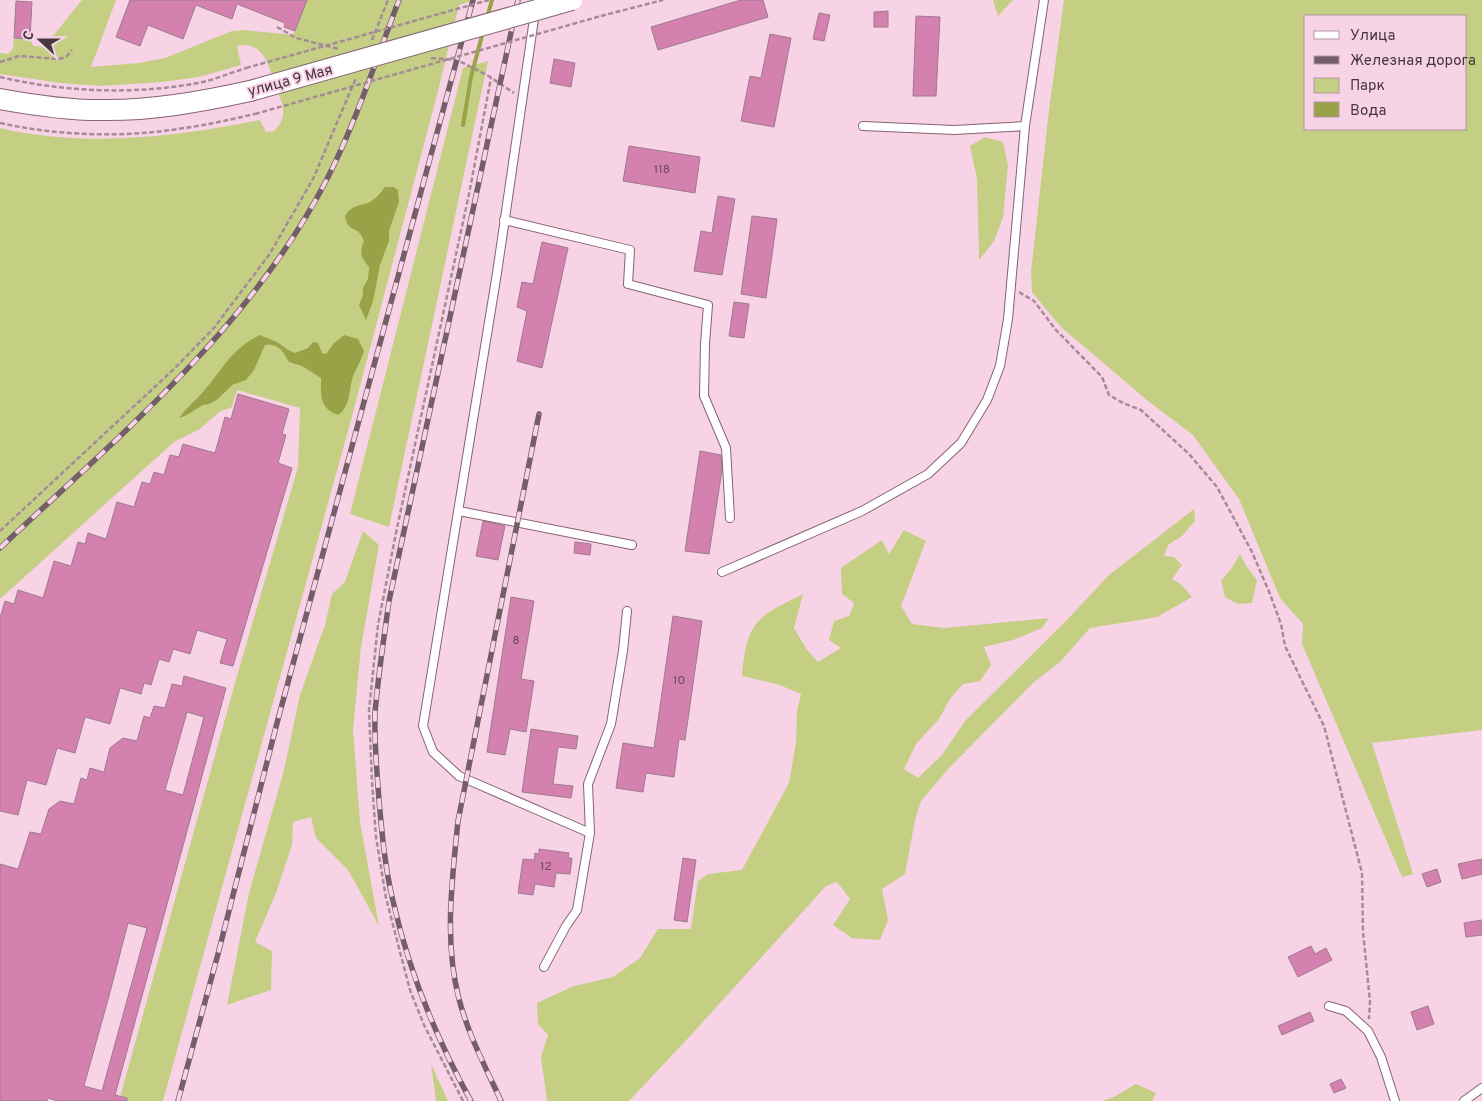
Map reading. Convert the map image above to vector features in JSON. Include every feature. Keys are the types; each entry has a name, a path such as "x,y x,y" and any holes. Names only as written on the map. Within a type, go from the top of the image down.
{"main road":[{"name":"улица 9 Мая","path":"0,98 62,108 98,110 176,105 250,91 572,0"}],"lane":[{"path":"536,0 459,511 423,726 433,752 459,776 590,833"},
{"path":"722,572 862,511 928,474 960,443 987,400 1000,366 1008,319 1025,126 1044,0"},
{"path":"863,126 954,130 1025,126"},
{"path":"504,220 630,250 628,284 708,305 704,396 726,448 730,518"},
{"path":"459,511 632,545"},
{"path":"544,967 566,926 577,910 590,833 588,784 611,724 623,651 627,611"},
{"path":"1329,1006 1346,1010 1368,1032 1381,1057 1395,1101"},
{"path":"1464,1101 1482,1088"}],"path":[{"path":"370,44 388,0"},
{"path":"0,77 48,86 101,90 161,88 199,83 246,68 490,0"},
{"path":"0,123 66,132 121,133 184,128 256,114 663,0"},
{"path":"0,62 18,56 66,57 72,50"},
{"path":"466,64 522,98"},
{"path":"0,531 174,369 214,329 269,255 313,179 360,70"},
{"path":"463,1101 424,1025 410,990 386,898 376,836 369,710 378,625 467,203 491,78"},
{"path":"1010,290 1019,292 1034,301 1056,330 1102,377 1108,396 1141,410 1189,454 1217,487 1252,552 1281,624 1285,646 1324,726 1362,873 1364,932 1370,1001 1368,1032"}],"green space":[{"path":"82,0 116,0 91,67 139,63 165,58 232,31 244,30 293,35 307,0 474,0 459,5 351,420 163,1101 119,1101 237,676 298,467 300,408 237,390 232,407 219,412 200,429 174,442 0,599 0,128 65,138 98,139 163,135 260,120 266,132 274,131 280,124 283,116 283,107 271,71 264,57 254,47 246,45 237,46 241,65 199,77 162,82 101,86 60,83 0,74 0,53 8,54 13,49 14,38 30,39 33,46 49,47 53,36"},
{"path":"993,0 1013,0 998,16"},
{"path":"1064,0 1482,0 1482,730 1372,743 1413,874 1402,877 1302,644 1303,624 1280,598 1239,499 1193,435 1148,401 1061,327 1032,292 1031,272 1049,110"},
{"path":"488,61 389,527 350,514 463,68"},
{"path":"985,137 1003,142 1008,166 1003,217 994,241 979,260 977,179 970,146"},
{"path":"1194,509 1195,521 1182,536 1168,545 1164,556 1174,557 1182,565 1172,579 1182,585 1192,597 1157,617 1090,628 1060,662 1033,683 949,768 921,801 915,820 905,874 882,889 888,920 880,940 852,938 833,925 850,899 837,882 826,886 629,1101 547,1101 541,1057 548,1035 538,1024 537,1003 574,986 613,977 640,958 658,929 691,929 698,881 708,874 742,870 789,783 796,742 797,711 801,694 780,685 742,676 750,635 754,627 765,615 803,594 794,628 807,650 818,662 841,648 829,640 834,621 849,616 854,603 842,594 841,568 882,540 889,554 904,530 926,541 901,606 912,624 944,628 1049,618 1042,628 1013,640 984,647 991,665 980,681 963,684 950,699 939,719 916,744 904,769 918,778 942,755 965,721 1065,622 1109,575"},
{"path":"363,531 379,545 361,647 353,729 360,822 379,926 348,870 316,838 311,817 293,822 292,845 276,893 255,942 272,951 271,990 227,1005 249,893 284,770 300,695 325,625 332,594 345,582"},
{"path":"1240,554 1257,580 1252,603 1238,604 1225,597 1221,581"},
{"path":"431,1064 448,1101 436,1101"},
{"path":"1136,1084 1156,1093 1152,1101 1102,1101 1114,1097"}],"water":[{"path":"385,187 393,187 398,190 399,202 389,231 389,241 380,265 373,301 366,320 359,305 363,295 363,288 368,279 369,267 362,255 364,241 359,232 348,225 345,216 353,208 370,202"},
{"path":"260,335 277,342 295,353 308,348 313,342 318,343 322,353 326,354 334,343 344,335 358,339 364,351 352,379 346,407 338,415 327,409 321,395 321,378 302,366 289,362 280,349 274,345 265,345 254,370 246,380 232,385 218,399 179,418 203,392 228,360 242,346"}],"building":[{"path":"130,0 307,0 295,31 284,27 285,23 237,4 232,19 196,5 183,39 148,25 140,46 116,37"},
{"path":"741,0 763,0 768,17 658,50 651,27"},
{"path":"16,1 32,2 30,39 14,38"},
{"path":"888,11 888,27 874,27 874,12"},
{"path":"819,13 830,15 824,41 813,39"},
{"path":"916,16 940,17 936,96 913,96"},
{"path":"770,34 791,38 774,127 741,121 750,76 761,78"},
{"path":"554,59 575,63 571,87 550,83"},
{"path":"629,146 700,157 695,193 623,181"},
{"path":"718,196 735,199 722,275 694,271 701,231 712,233"},
{"path":"752,216 777,219 766,298 741,294"},
{"path":"542,242 568,248 542,368 517,361 527,311 517,307 522,282 533,284"},
{"path":"734,302 749,304 744,338 729,336"},
{"path":"238,394 289,409 282,434 286,435 278,463 292,468 233,666 220,663 227,639 197,630 190,654 173,649 169,662 159,659 151,685 144,683 141,694 120,688 110,724 85,717 75,753 57,748 46,785 27,780 18,815 0,811 0,618 5,601 14,604 18,590 43,598 54,561 71,566 78,542 85,544 88,533 106,539 117,502 134,507 142,482 150,484 154,472 164,475 170,455 179,457 183,444 215,453 225,417 231,419"},
{"path":"700,451 721,455 722,470 709,554 685,551"},
{"path":"483,521 505,526 498,560 476,556"},
{"path":"575,542 591,544 590,555 574,553"},
{"path":"511,597 534,601 521,679 534,681 526,732 510,729 505,755 487,752"},
{"path":"673,616 702,621 685,740 679,739 674,777 646,773 643,792 616,788 623,743 654,748"},
{"path":"184,676 226,688 115,1095 127,1098 127,1101 57,1101 48,1098 47,1101 0,1101 0,864 18,869 30,832 41,834 49,809 60,801 74,804 81,778 87,780 90,768 104,772 110,748 123,738 137,741 144,716 150,718 154,706 165,708 172,684 182,686","holes":["187,712 204,717 183,795 165,790","128,923 147,928 102,1091 84,1086"]},
{"path":"531,729 578,736 576,749 558,747 553,784 573,786 571,798 522,792"},
{"path":"539,849 569,853 568,858 572,858 570,874 556,873 554,887 535,884 533,895 518,893 523,859 534,860 535,853 539,854"},
{"path":"683,858 696,860 687,922 674,920"},
{"path":"1482,859 1482,874 1462,879 1458,864"},
{"path":"1437,869 1441,882 1427,887 1422,874"},
{"path":"1482,920 1482,935 1466,937 1464,923"},
{"path":"1311,946 1315,954 1326,948 1332,960 1298,977 1288,957"},
{"path":"1428,1006 1434,1024 1417,1030 1411,1012"},
{"path":"1310,1012 1314,1021 1282,1035 1278,1026"},
{"path":"1341,1079 1346,1088 1334,1093 1330,1084"}],"waterway":[{"path":"487,18 492,0"},
{"path":"463,125 471,77 483,32"}],"railway":[{"path":"0,548 91,464 180,377 222,331 261,283 296,233 327,179 356,113 399,0"},
{"path":"178,1101 277,723 473,0"},
{"path":"471,1101 446,1053 415,979 393,901 388,876 379,800 375,713 389,601 518,0"},
{"path":"501,1101 472,1038 459,999 452,955 452,888 458,821 539,414"}]}
